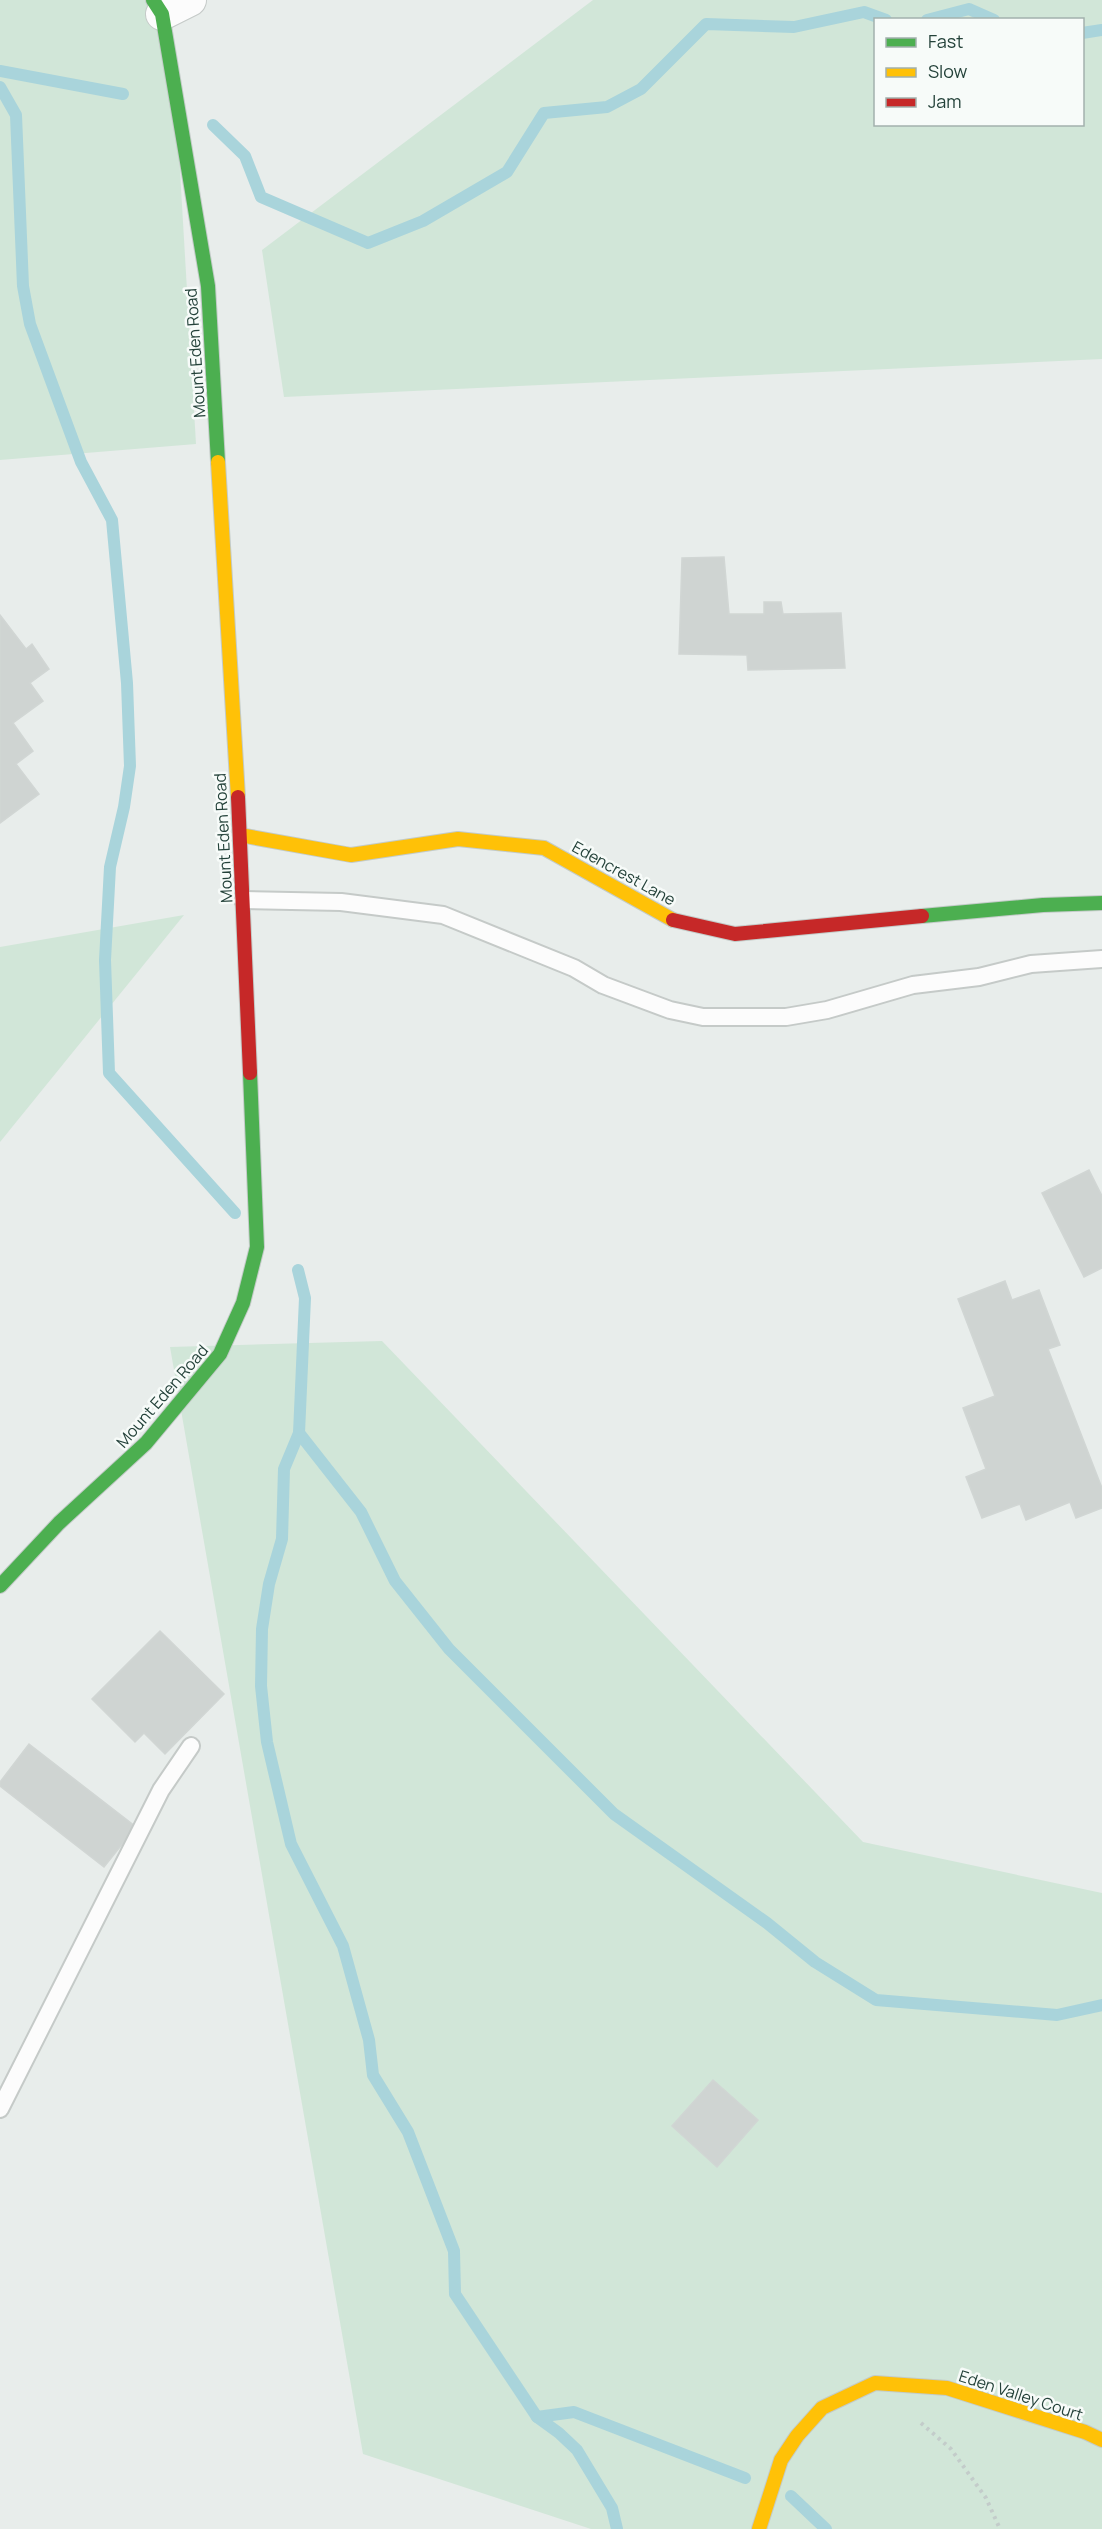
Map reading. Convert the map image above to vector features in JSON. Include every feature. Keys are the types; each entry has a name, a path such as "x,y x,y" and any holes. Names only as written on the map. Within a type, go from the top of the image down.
{"street":[{"path":"157,7 190,0"},
{"name":"Mount Eden Road","path":"0,1586 59,1523 146,1443 220,1354 243,1303 257,1247 240,835 208,286 157,7"},
{"name":"Edencrest Lane","path":"240,835 351,855 458,839 544,848 626,892 668,919 735,934 1043,905 1102,903"},
{"name":"Eden Valley Court","path":"759,2529 781,2460 797,2436 822,2408 875,2383 946,2388 1086,2432 1102,2440"}],"lane":[{"path":"243,900 341,902 443,915 574,968 603,986 670,1010 703,1017 786,1017 827,1010 913,985 979,977 1031,964 1102,959"},
{"path":"0,2109 162,1790 191,1746"}],"path":[{"path":"919,2421 951,2449 986,2498 1000,2529"}],"green space":[{"path":"0,0 170,0 196,444 0,460"},
{"path":"593,0 1102,0 1102,359 284,397 262,250"},
{"path":"184,915 0,1142 0,947"},
{"path":"382,1341 863,1842 1102,1893 1102,2529 591,2529 363,2454 170,1347"}],"building":[{"path":"724,557 729,614 764,614 764,602 781,602 783,614 841,613 845,668 748,670 747,655 679,654 682,558"},
{"path":"0,615 26,649 32,644 49,669 30,683 43,701 13,723 33,751 16,764 39,794 0,823"},
{"path":"1089,1170 1102,1196 1102,1268 1084,1277 1042,1193"},
{"path":"1005,1281 1012,1300 1039,1290 1060,1345 1048,1349 1102,1488 1102,1508 1076,1518 1070,1502 1026,1520 1020,1504 982,1518 966,1477 986,1469 963,1408 995,1396 958,1299"},
{"path":"160,1631 224,1694 165,1754 144,1733 135,1742 92,1699"},
{"path":"29,1744 136,1827 104,1867 0,1786 0,1782"},
{"path":"713,2080 758,2120 717,2167 672,2126"}],"waterway":[{"path":"935,18 969,9 989,18"},
{"path":"213,125 245,156 261,197 368,243 423,221 507,172 544,113 607,107 641,89 706,24 794,27 864,12 880,18"},
{"path":"1084,33 1102,30"},
{"path":"0,71 123,94"},
{"path":"0,87 16,115 23,286 30,324 81,462 112,520 127,683 130,766 124,807 110,867 105,960 109,1073 235,1213"},
{"path":"298,1270 305,1298 299,1433 284,1469 282,1539 269,1584 262,1629 261,1686 267,1742 291,1844 343,1946 369,2040 373,2075 408,2132 454,2251 455,2294 537,2417 577,2450 612,2508 617,2529"},
{"path":"299,1433 361,1512 395,1581 449,1649 614,1814 767,1923 815,1962 876,2000 1057,2015 1102,2005"},
{"path":"537,2417 574,2412 745,2478"},
{"path":"791,2496 826,2529"}],"traffic: fast":[{"path":"153,0 162,14 208,286 218,462"},
{"path":"922,916 1043,905 1102,903"},
{"path":"0,1586 59,1523 146,1443 220,1354 243,1303 257,1247 250,1073"}],"traffic: slow":[{"path":"218,462 238,797"},
{"path":"240,835 351,855 458,839 544,848 673,920"},
{"path":"759,2529 781,2460 797,2436 822,2408 875,2383 947,2388 1085,2432 1102,2440"}],"traffic: jam":[{"path":"238,797 250,1073"},
{"path":"673,920 735,934 922,916"}]}
